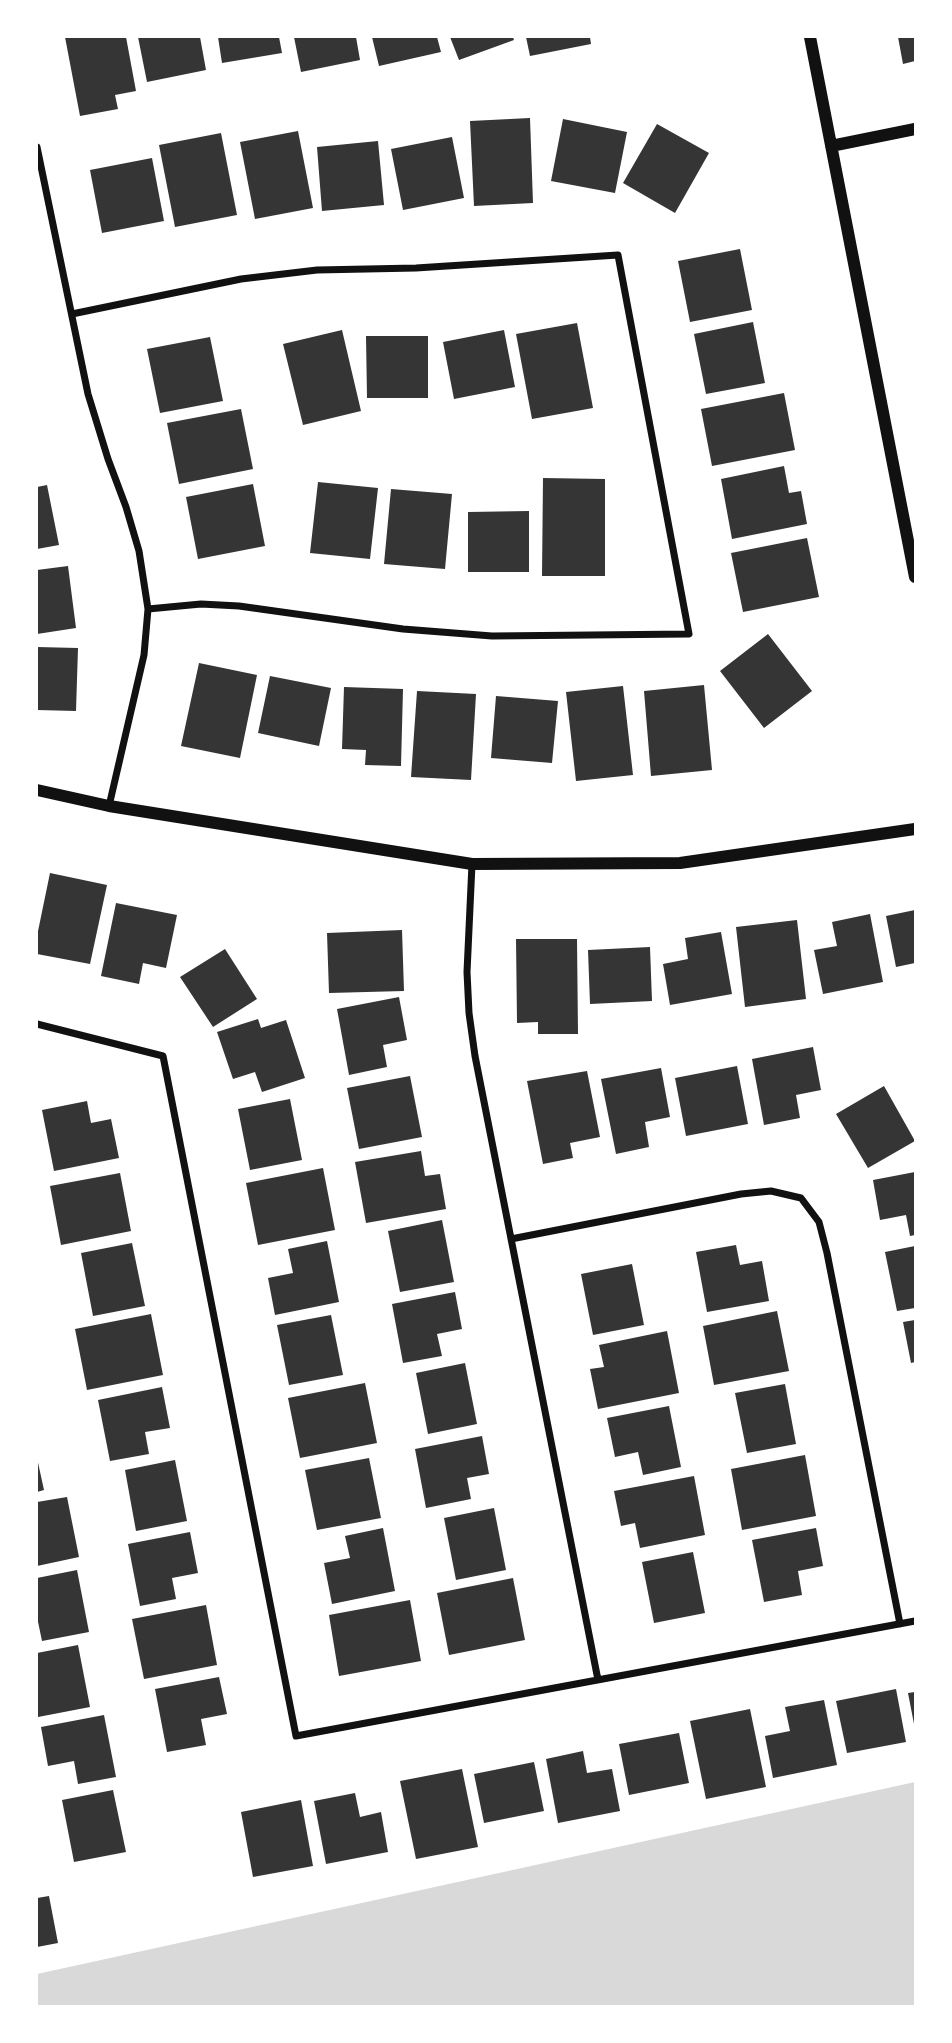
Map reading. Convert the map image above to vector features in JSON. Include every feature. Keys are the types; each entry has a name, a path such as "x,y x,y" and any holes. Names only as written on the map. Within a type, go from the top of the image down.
{"street":[{"path":"810,37 915,577"},
{"path":"831,146 915,129"},
{"path":"37,147 88,394 139,551 148,608 144,656 109,806"},
{"path":"72,314 241,279 317,270 416,268 618,255 689,634 492,636 403,629 239,606 201,604 148,608"},
{"path":"37,790 109,806 472,863 680,863 915,829"},
{"path":"472,863 467,972 475,1056 598,1680"},
{"path":"37,1024 163,1056 296,1736 915,1621"},
{"path":"511,1239 741,1194 771,1192 801,1198 819,1222 827,1253 900,1624"}],"shaded area":[{"path":"915,1782 915,2006 37,2006 37,1974"}],"building":[{"path":"65,37 126,37 136,91 115,95 118,109 80,116"},
{"path":"138,37 200,37 206,70 147,82"},
{"path":"218,37 279,37 282,53 222,63"},
{"path":"294,37 356,37 360,60 301,72"},
{"path":"372,37 437,37 441,52 379,66"},
{"path":"450,37 513,37 514,40 459,60"},
{"path":"526,37 590,37 591,44 530,56"},
{"path":"898,37 915,37 915,61 903,64"},
{"path":"530,118 533,203 474,206 470,121"},
{"path":"563,119 627,132 615,193 551,181"},
{"path":"657,124 709,153 675,213 623,183"},
{"path":"298,131 313,208 255,219 240,142"},
{"path":"221,133 237,215 175,227 159,145"},
{"path":"452,137 464,198 403,210 391,149"},
{"path":"378,141 384,205 322,211 317,147"},
{"path":"152,158 164,221 102,233 90,170"},
{"path":"740,249 752,310 690,322 678,261"},
{"path":"753,322 765,383 706,394 694,334"},
{"path":"577,323 593,408 532,419 516,334"},
{"path":"342,330 361,411 303,425 283,344"},
{"path":"504,330 515,387 454,399 443,342"},
{"path":"366,336 428,336 428,398 367,398"},
{"path":"210,337 223,401 160,413 147,349"},
{"path":"784,393 795,450 712,466 701,409"},
{"path":"241,409 253,469 179,484 167,423"},
{"path":"784,466 789,493 801,491 807,524 732,539 721,479"},
{"path":"543,478 605,479 605,576 542,576"},
{"path":"318,482 378,488 370,559 310,553"},
{"path":"253,484 265,546 198,559 186,497"},
{"path":"47,485 59,545 37,549 37,487"},
{"path":"391,489 452,494 445,569 384,564"},
{"path":"529,511 529,572 468,572 468,512"},
{"path":"807,538 819,597 743,612 731,553"},
{"path":"68,566 76,628 37,634 37,570"},
{"path":"768,634 812,691 764,728 720,671"},
{"path":"37,647 78,648 76,711 37,710"},
{"path":"199,663 257,675 240,758 181,746"},
{"path":"270,676 331,688 319,746 258,733"},
{"path":"704,685 712,770 651,776 644,691"},
{"path":"623,686 633,775 576,781 566,692"},
{"path":"344,687 403,689 401,766 365,765 366,750 342,749"},
{"path":"417,691 476,694 471,780 411,777"},
{"path":"496,696 558,701 552,763 491,758"},
{"path":"50,873 107,885 90,964 37,954 37,936"},
{"path":"116,903 177,915 166,968 143,963 139,984 101,976"},
{"path":"915,910 915,963 896,967 886,916"},
{"path":"870,914 883,982 823,994 814,950 837,946 832,922"},
{"path":"797,920 806,999 745,1007 736,927"},
{"path":"402,930 404,991 329,993 327,933"},
{"path":"721,932 732,994 670,1005 663,964 688,959 685,938"},
{"path":"516,939 577,939 578,1034 538,1034 538,1022 517,1023"},
{"path":"650,947 652,1001 590,1004 588,950"},
{"path":"225,949 257,999 213,1027 180,977"},
{"path":"399,997 407,1040 383,1045 387,1067 349,1075 337,1009"},
{"path":"258,1019 261,1028 286,1020 305,1078 262,1092 255,1072 233,1079 217,1032"},
{"path":"813,1047 821,1090 796,1095 800,1118 764,1125 752,1059"},
{"path":"737,1066 748,1124 686,1136 675,1078"},
{"path":"661,1068 670,1117 645,1122 649,1147 616,1154 601,1079"},
{"path":"587,1071 600,1137 570,1143 573,1158 543,1164 527,1081"},
{"path":"410,1076 422,1137 359,1149 347,1088"},
{"path":"884,1086 915,1141 868,1168 836,1114"},
{"path":"290,1099 302,1160 250,1170 238,1109"},
{"path":"87,1101 91,1123 111,1119 119,1158 54,1171 42,1110"},
{"path":"421,1151 425,1176 440,1174 446,1209 366,1223 355,1162"},
{"path":"323,1168 335,1230 258,1245 246,1183"},
{"path":"915,1172 915,1235 910,1236 906,1215 880,1220 873,1180"},
{"path":"120,1173 131,1231 61,1245 50,1186"},
{"path":"442,1220 454,1282 400,1292 388,1231"},
{"path":"327,1241 339,1302 275,1315 268,1278 293,1273 288,1249"},
{"path":"132,1243 145,1306 93,1316 81,1253"},
{"path":"736,1245 740,1265 762,1261 769,1301 707,1312 696,1252"},
{"path":"915,1246 915,1308 897,1311 885,1252"},
{"path":"632,1264 644,1325 593,1335 581,1274"},
{"path":"455,1292 462,1329 437,1334 442,1356 403,1363 392,1304"},
{"path":"777,1311 789,1371 714,1385 703,1326"},
{"path":"151,1314 163,1375 87,1390 75,1329"},
{"path":"331,1315 343,1375 289,1385 277,1325"},
{"path":"915,1320 915,1362 911,1363 903,1322"},
{"path":"667,1331 679,1393 598,1409 590,1369 604,1367 599,1345"},
{"path":"465,1363 477,1424 428,1434 416,1373"},
{"path":"365,1383 377,1443 300,1458 288,1398"},
{"path":"785,1384 796,1444 747,1453 735,1393"},
{"path":"162,1387 170,1428 145,1432 149,1454 110,1461 98,1400"},
{"path":"669,1406 681,1467 643,1475 638,1452 615,1457 607,1418"},
{"path":"482,1436 489,1474 467,1478 471,1499 426,1508 415,1449"},
{"path":"805,1455 816,1516 742,1530 731,1469"},
{"path":"37,1458 44,1490 37,1492"},
{"path":"369,1458 381,1518 317,1530 305,1470"},
{"path":"175,1460 187,1521 136,1531 125,1470"},
{"path":"694,1476 705,1535 640,1548 635,1523 621,1526 614,1491"},
{"path":"67,1497 79,1557 37,1566 37,1502"},
{"path":"494,1508 506,1570 456,1580 444,1518"},
{"path":"383,1528 395,1591 332,1604 324,1563 350,1558 345,1536"},
{"path":"816,1528 823,1566 798,1571 802,1595 764,1602 752,1540"},
{"path":"190,1532 198,1573 172,1578 176,1599 140,1606 128,1544"},
{"path":"693,1552 705,1613 654,1623 642,1562"},
{"path":"77,1570 89,1632 42,1641 37,1617 37,1578"},
{"path":"513,1578 525,1640 449,1655 437,1593"},
{"path":"410,1600 421,1661 339,1676 329,1615"},
{"path":"206,1605 217,1665 144,1679 132,1619"},
{"path":"78,1645 90,1707 38,1717 37,1653"},
{"path":"219,1677 227,1714 201,1719 206,1745 167,1752 155,1689"},
{"path":"896,1689 906,1742 847,1753 836,1701"},
{"path":"915,1692 915,1724 914,1724 908,1693"},
{"path":"824,1700 837,1765 773,1778 765,1736 790,1731 785,1707"},
{"path":"750,1709 766,1787 706,1799 690,1721"},
{"path":"104,1715 116,1777 78,1784 74,1761 48,1766 41,1727"},
{"path":"679,1733 689,1783 629,1795 619,1744"},
{"path":"583,1751 587,1773 612,1769 620,1811 558,1823 546,1759"},
{"path":"534,1762 544,1811 484,1823 474,1774"},
{"path":"462,1769 478,1847 416,1859 400,1781"},
{"path":"113,1790 126,1852 74,1862 62,1800"},
{"path":"355,1793 360,1817 381,1812 388,1852 326,1864 314,1801"},
{"path":"301,1800 313,1866 253,1877 241,1812"},
{"path":"49,1896 58,1943 37,1947 37,1898"}]}
